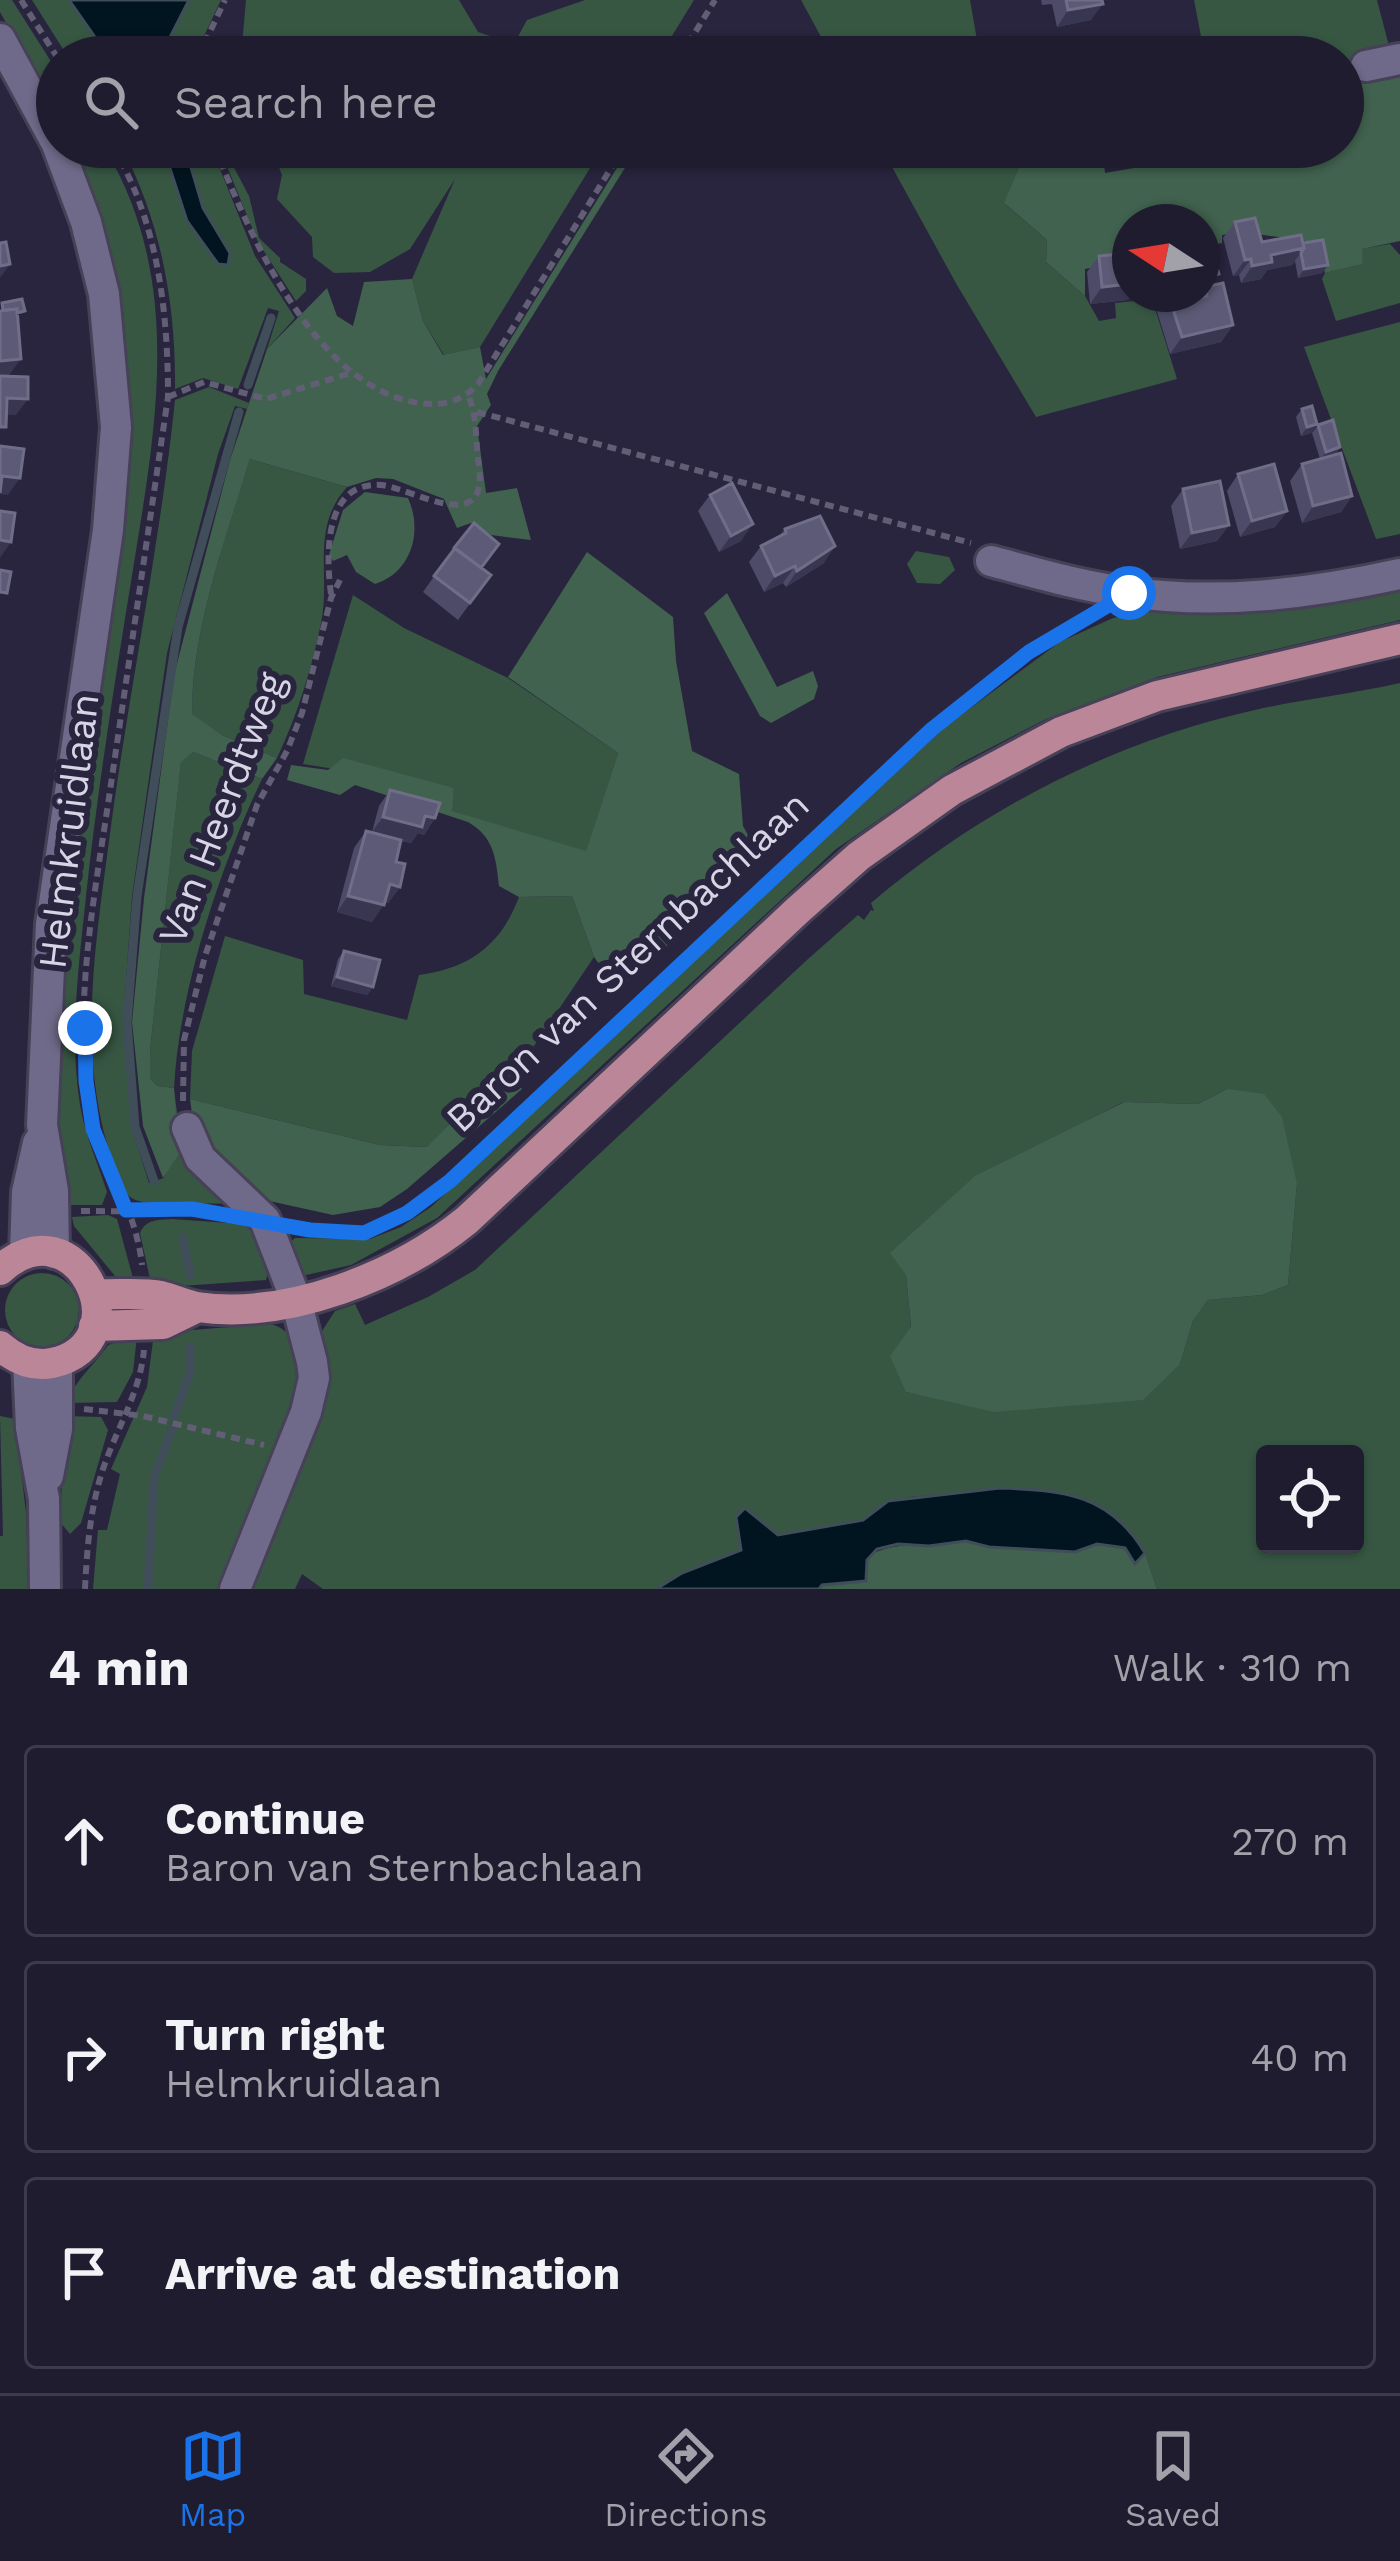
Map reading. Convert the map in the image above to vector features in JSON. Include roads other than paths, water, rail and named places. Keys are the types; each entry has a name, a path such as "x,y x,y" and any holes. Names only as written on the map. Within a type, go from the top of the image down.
{"main road":[{"name":"Baron van Sternbachlaan","path":"96,1294 146,1310 163,1324 198,1307 296,1300 367,1280 415,1258 440,1241 859,856 952,790 1061,732 1156,695 1400,640"},
{"path":"0,1346 43,1362 80,1348 94,1326 96,1294 80,1268 26,1259"},
{"name":"Baron van Sternbachlaan","path":"94,1326 146,1310"}],"street":[{"name":"Helmkruidlaan","path":"0,40 36,106"},
{"path":"1366,66 1400,59"},
{"name":"Helmkruidlaan","path":"26,1259 53,1191 42,1125 57,866 108,530 116,427 104,294 66,168"},
{"path":"991,555 1129,593 1259,596 1312,592 1400,574"},
{"path":"187,1128 200,1158 265,1220 296,1300 314,1378 291,1452 236,1589"},
{"path":"43,1362 57,1429 44,1499 45,1589"}],"water":[{"path":"69,0 189,0 171,36 94,36"},
{"path":"170,168 191,168 203,208 230,253 228,265 218,264 187,221"},
{"path":"1000,1488 1083,1499 1116,1518 1145,1553 1135,1564 1125,1548 1097,1544 1075,1552 989,1547 966,1541 898,1544 877,1549 867,1560 866,1581 819,1589 656,1589 682,1573 741,1550 736,1517 745,1508 778,1535 863,1520 888,1501"}],"waterway":[{"path":"248,385 271,318"},
{"path":"154,1181 135,1127 127,1022 137,896 178,627 239,412"},
{"path":"183,1238 190,1275"},
{"path":"174,1417 190,1372 190,1347"},
{"path":"148,1589 154,1477 172,1430"}]}
